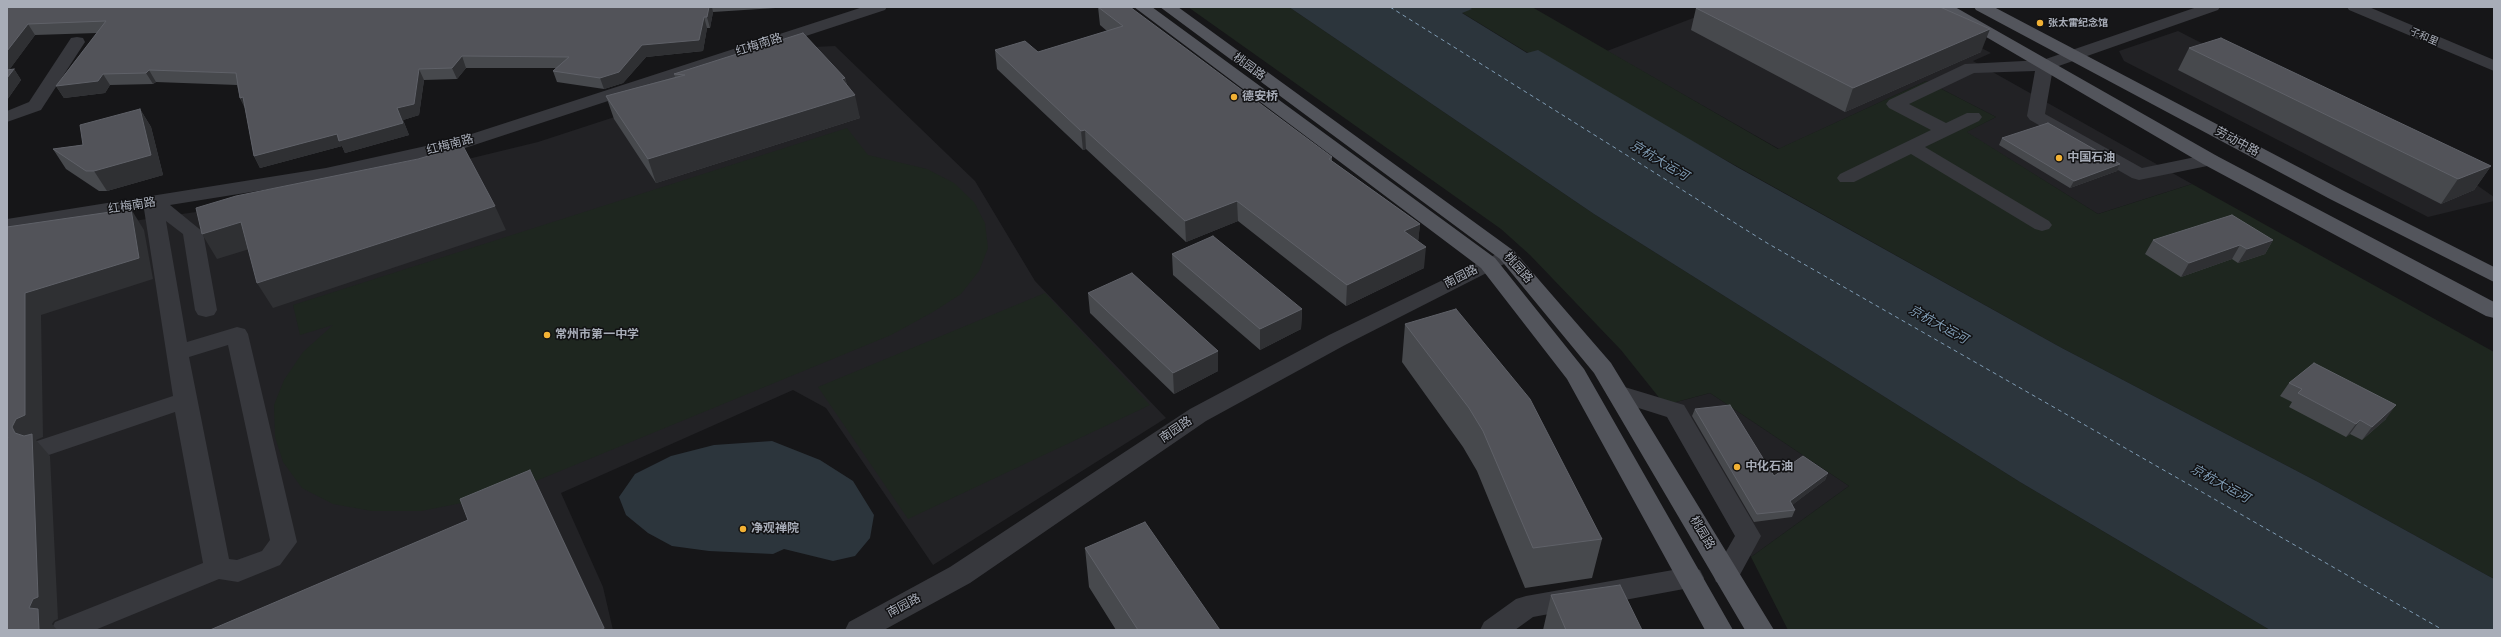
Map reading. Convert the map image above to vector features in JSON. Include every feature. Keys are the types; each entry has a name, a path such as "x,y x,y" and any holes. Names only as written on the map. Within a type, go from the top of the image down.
{"main road":[{"name":"桃园路","path":"1142,7 1498,259 1576,375 1718,630"},
{"name":"桃园路","path":"1168,7 1498,259 1603,368 1760,630"},
{"path":"1943,7 2210,160 2494,311"},
{"name":"劳动中路","path":"1982,7 2335,194 2494,275"}],"street":[{"name":"红梅南路","path":"7,225 326,174 458,144 880,7"},
{"path":"1946,130 1895,104 1971,68 2045,65 2075,56 2212,7"},
{"name":"子和里","path":"2355,7 2494,66"},
{"path":"7,117 35,106 77,42"},
{"path":"2045,65 2036,116 2139,174 2210,160"},
{"path":"1848,178 1973,117"},
{"path":"1912,147 2042,225"},
{"path":"153,202 193,232 206,310"},
{"path":"153,202 186,400 217,568"},
{"name":"南园路","path":"859,630 960,575 1198,415 1337,340 1498,259"},
{"path":"65,630 217,568 238,571 271,558 284,542 237,334 178,353"},
{"path":"1618,393 1676,411 1748,536 1726,574"},
{"path":"43,448 186,400"},
{"path":"1494,630 1526,607 1690,578"}],"shaded area":[{"path":"1188,7 1289,7 1594,214 2020,482 2270,630 1788,630 1751,557 1849,486 1710,393 1665,405 1621,350 1530,255 1501,229"},
{"path":"1469,7 1532,7 1778,149 1926,81 1996,117 1967,132 2098,214 2192,184 2494,352 2494,579 2318,482 2060,347 1645,115 1528,53 1461,12 1471,9"},
{"path":"1722,7 1903,7 1991,53 1973,61 2192,184 2098,214 1966,132 1996,117 1926,81 1779,149 1607,51"},
{"path":"2178,31 2468,179 2494,197 2494,201 2428,217 2124,61 2119,51"},
{"name":"常州市第一中学","path":"835,46 975,181 1035,281 1166,418 933,565 826,408 793,390 561,493 603,587 613,630 7,630 7,239 245,205 402,175 538,142 639,109 813,47"},
{"path":"847,128 868,155 927,169 954,183 974,202 985,223 988,248 979,271 961,294 933,312 891,335 531,483 472,501 421,511 372,511 333,504 302,488 283,462 275,437 274,405 284,380 303,352 333,325 300,335 293,305"},
{"path":"1045,293 1150,405 908,519 818,387"},
{"path":"1710,393 1849,486 1751,557 1665,405"}],"water":[{"name":"京杭大运河","path":"1289,7 1469,7 1472,9 1462,13 1527,53 1538,50 1737,167 2060,347 2318,482 2494,579 2494,630 2270,630 2020,482 1594,214"},
{"path":"772,441 820,460 853,481 874,515 870,538 855,556 833,561 784,549 773,554 709,551 672,546 648,533 626,515 619,497 635,474 671,456 714,445"}],"building":[{"path":"7,7 709,7 707,17 704,17 699,40 642,45 619,72 600,78 553,71 569,57 462,56 452,68 419,69 414,104 397,108 403,123 339,141 337,134 254,156 243,97 240,98 236,73 149,70 146,73 103,74 98,81 56,86 106,21 28,24 7,51"},
{"path":"1098,7 1130,7 1332,157 1329,159 1420,224 1404,231 1426,247 1347,285 1237,201 1185,221 1085,130 1081,131 995,50 1025,41 1038,52 1123,26"},
{"path":"1940,7 1990,29 1853,88 1696,8"},
{"path":"803,33 845,78 842,79 855,95 648,159 606,96 685,75 674,74"},
{"path":"2221,38 2491,166 2458,179 2189,48"},
{"path":"14,69 7,78 7,70"},
{"path":"140,109 151,155 94,171 86,171 53,149 83,145 80,125"},
{"name":"中国石油","path":"2048,123 2120,164 2074,181 2002,138"},
{"path":"463,146 495,206 257,283 241,222 202,234 196,208 236,196 418,159"},
{"path":"131,209 139,258 25,293 25,415 16,419 12,427 15,433 24,436 32,434 38,597 33,599 29,608 38,609 39,630 7,630 7,227"},
{"path":"2232,215 2273,240 2247,249 2240,245 2189,263 2153,240"},
{"path":"1213,236 1302,309 1260,329 1172,254"},
{"path":"1132,273 1218,351 1173,373 1088,293"},
{"path":"1456,309 1530,399 1602,539 1533,548 1483,431 1469,408 1405,324"},
{"path":"2314,363 2396,405 2372,427 2360,420 2356,424 2298,393 2302,389 2289,383"},
{"path":"1730,405 1774,476 1803,456 1828,473 1790,501 1795,510 1757,514 1695,409"},
{"path":"530,470 604,628 600,630 210,630 468,520 460,499"},
{"path":"1145,522 1220,630 1138,630 1085,548"},
{"path":"1620,585 1642,630 1566,630 1551,595"}],"ferry route":[{"path":"1390,7 1767,243 2443,630"}],"place":[{"name":"张太雷纪念馆","path":"2040,23"},
{"name":"德安桥","path":"1234,97"},
{"name":"中国石油","path":"2059,158"},
{"name":"常州市第一中学","path":"547,335"},
{"name":"中化石油","path":"1737,467"},
{"name":"净观禅院","path":"743,529"}]}
